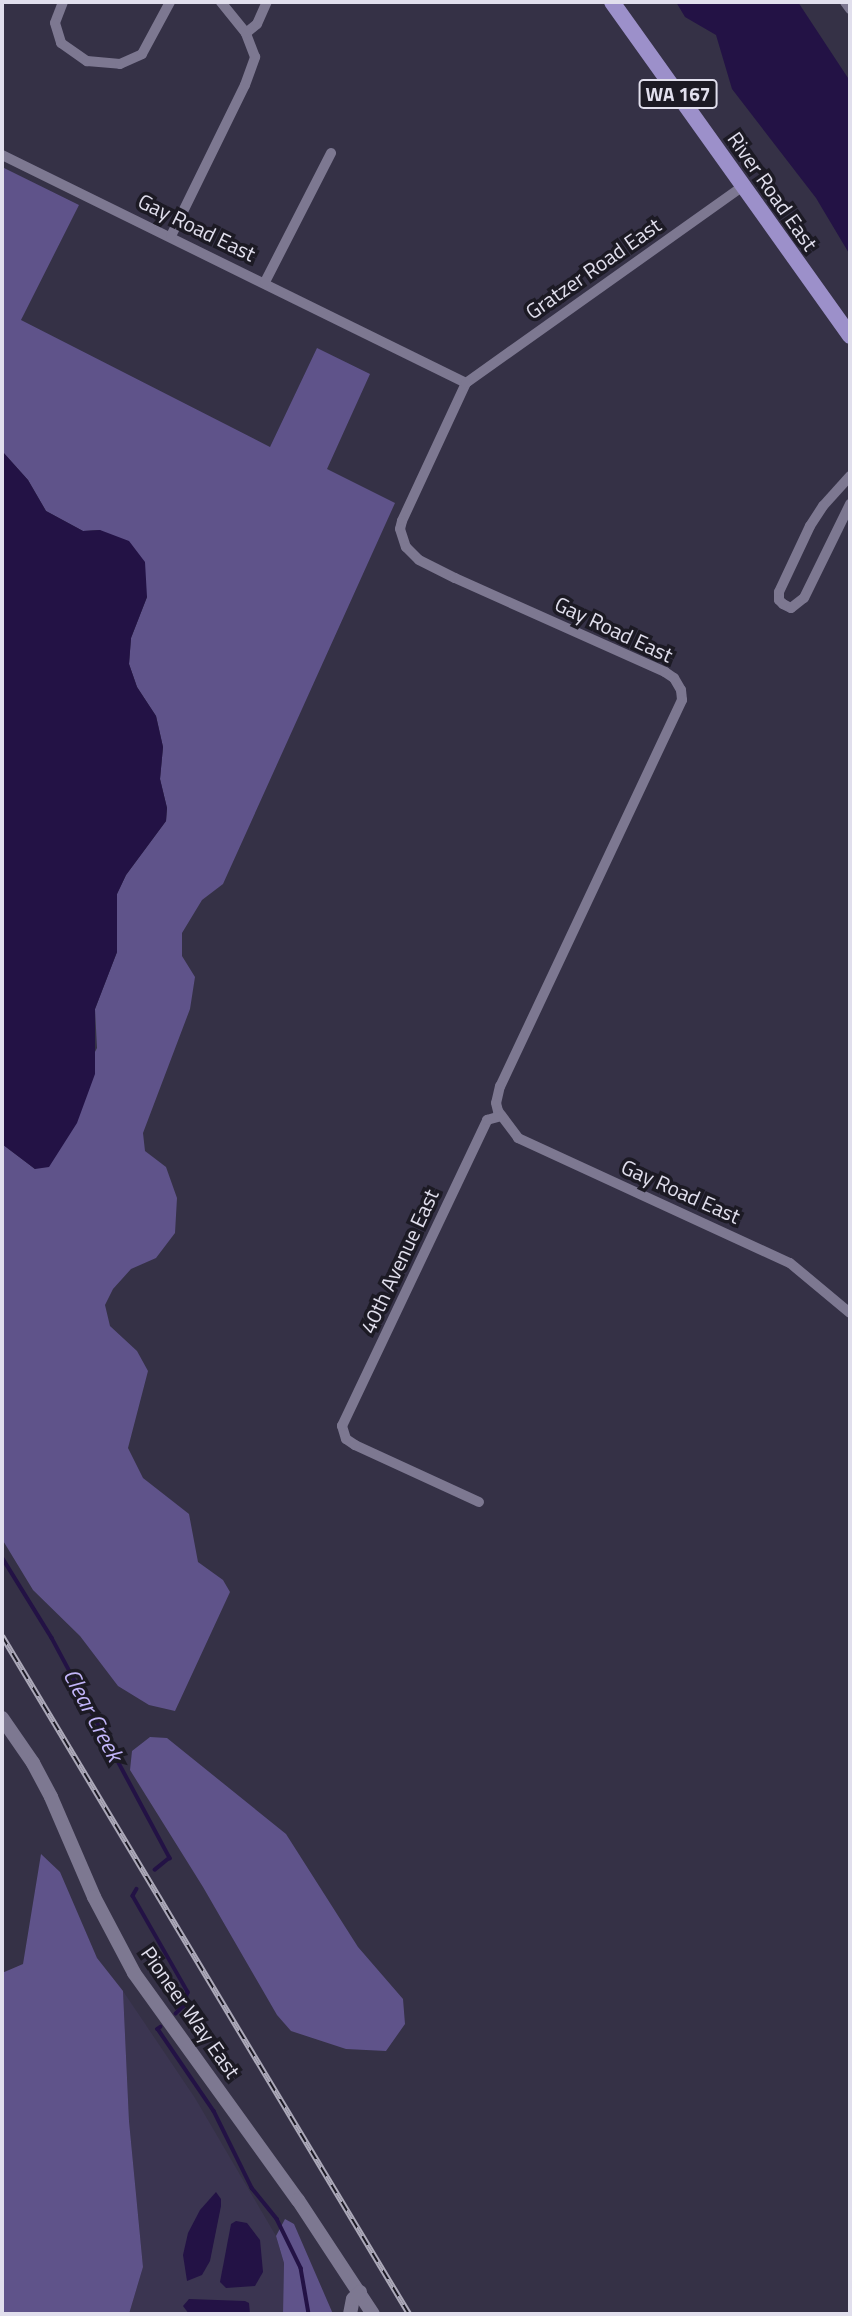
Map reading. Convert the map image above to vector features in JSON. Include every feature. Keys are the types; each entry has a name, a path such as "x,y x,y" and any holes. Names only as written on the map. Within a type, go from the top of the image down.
{"main road":[{"name":"River Road East","path":"612,2 850,337"},
{"name":"Pioneer Way East","path":"2,1718 45,1786 98,1906 134,1973 236,2112 373,2314"},
{"path":"350,2314 353,2300 360,2292"}],"street":[{"path":"63,2 55,30 61,43 87,61 120,64 135,59 147,47 170,2"},
{"path":"171,236 245,85 255,57 246,33 221,2"},
{"path":"246,33 257,24 267,2"},
{"path":"845,2 850,9"},
{"path":"265,282 331,153"},
{"name":"Gay Road East","path":"2,155 466,383 402,521 400,529 406,547 419,560 455,578 665,672 674,678 681,690 682,700 500,1086 496,1103 501,1116 512,1132 529,1144 790,1264 850,1313"},
{"name":"Gratzer Road East","path":"466,383 743,186"},
{"path":"850,476 822,506 810,526 779,592 779,600 783,604 790,608 804,598 850,503"},
{"name":"40th Avenue East","path":"479,1502 355,1445 343,1433 342,1426 487,1120 501,1116"}],"shaded area":[{"path":"676,2 798,2 850,81 850,255 816,198 732,89 716,35 685,17"},
{"path":"2,167 79,205 21,320 270,447 317,348 370,374 327,469 395,503 223,884 202,900 182,933 182,956 195,977 190,1009 143,1133 145,1151 166,1167 177,1198 175,1233 156,1258 131,1269 113,1289 105,1305 110,1326 137,1351 148,1371 128,1448 143,1478 189,1514 198,1562 223,1580 230,1592 175,1711 149,1705 118,1686 80,1636 33,1590 2,1539 2,1144 35,1169 97,1048 95,1009 117,952 117,894 126,875 166,821 167,808 160,779 163,747 156,716 137,687 129,664 131,638 147,597 100,530 83,531 46,511 28,480 2,451"},
{"path":"2,451 28,480 46,511 83,531 100,530 129,541 145,562 147,597 131,638 129,664 137,687 156,716 163,747 160,779 167,808 166,821 126,875 117,894 117,952 95,1009 95,1074 77,1123 49,1167 35,1169 2,1144"},
{"path":"150,1737 167,1738 286,1834 358,1947 403,1999 405,2024 386,2051 346,2049 291,2031 277,2015 203,1887 130,1770 132,1751"},
{"path":"41,1854 60,1872 97,1958 123,1991 129,2121 143,2267 129,2314 2,2314 2,1973 23,1964"},
{"path":"123,1991 195,2098 276,2236 284,2263 283,2314 129,2314 143,2267 129,2121"},
{"path":"216,2192 221,2199 221,2206 210,2261 202,2275 187,2281 183,2255 188,2233 200,2210"},
{"path":"285,2219 294,2224 333,2314 283,2314 284,2263 276,2236"},
{"path":"236,2221 247,2223 260,2240 263,2272 255,2286 226,2288 220,2282 231,2224"},
{"path":"189,2299 245,2301 249,2303 250,2314 189,2314 183,2306"}],"waterway":[{"name":"Clear Creek","path":"2,1557 52,1638 170,1858 155,1870"},
{"name":"Clear Creek","path":"137,1889 133,1896 188,1992 184,2006 176,2014"},
{"name":"Clear Creek","path":"161,2027 158,2029 214,2111 252,2188 277,2219 301,2268 309,2314"}],"railway":[{"path":"2,1636 409,2314"}]}
